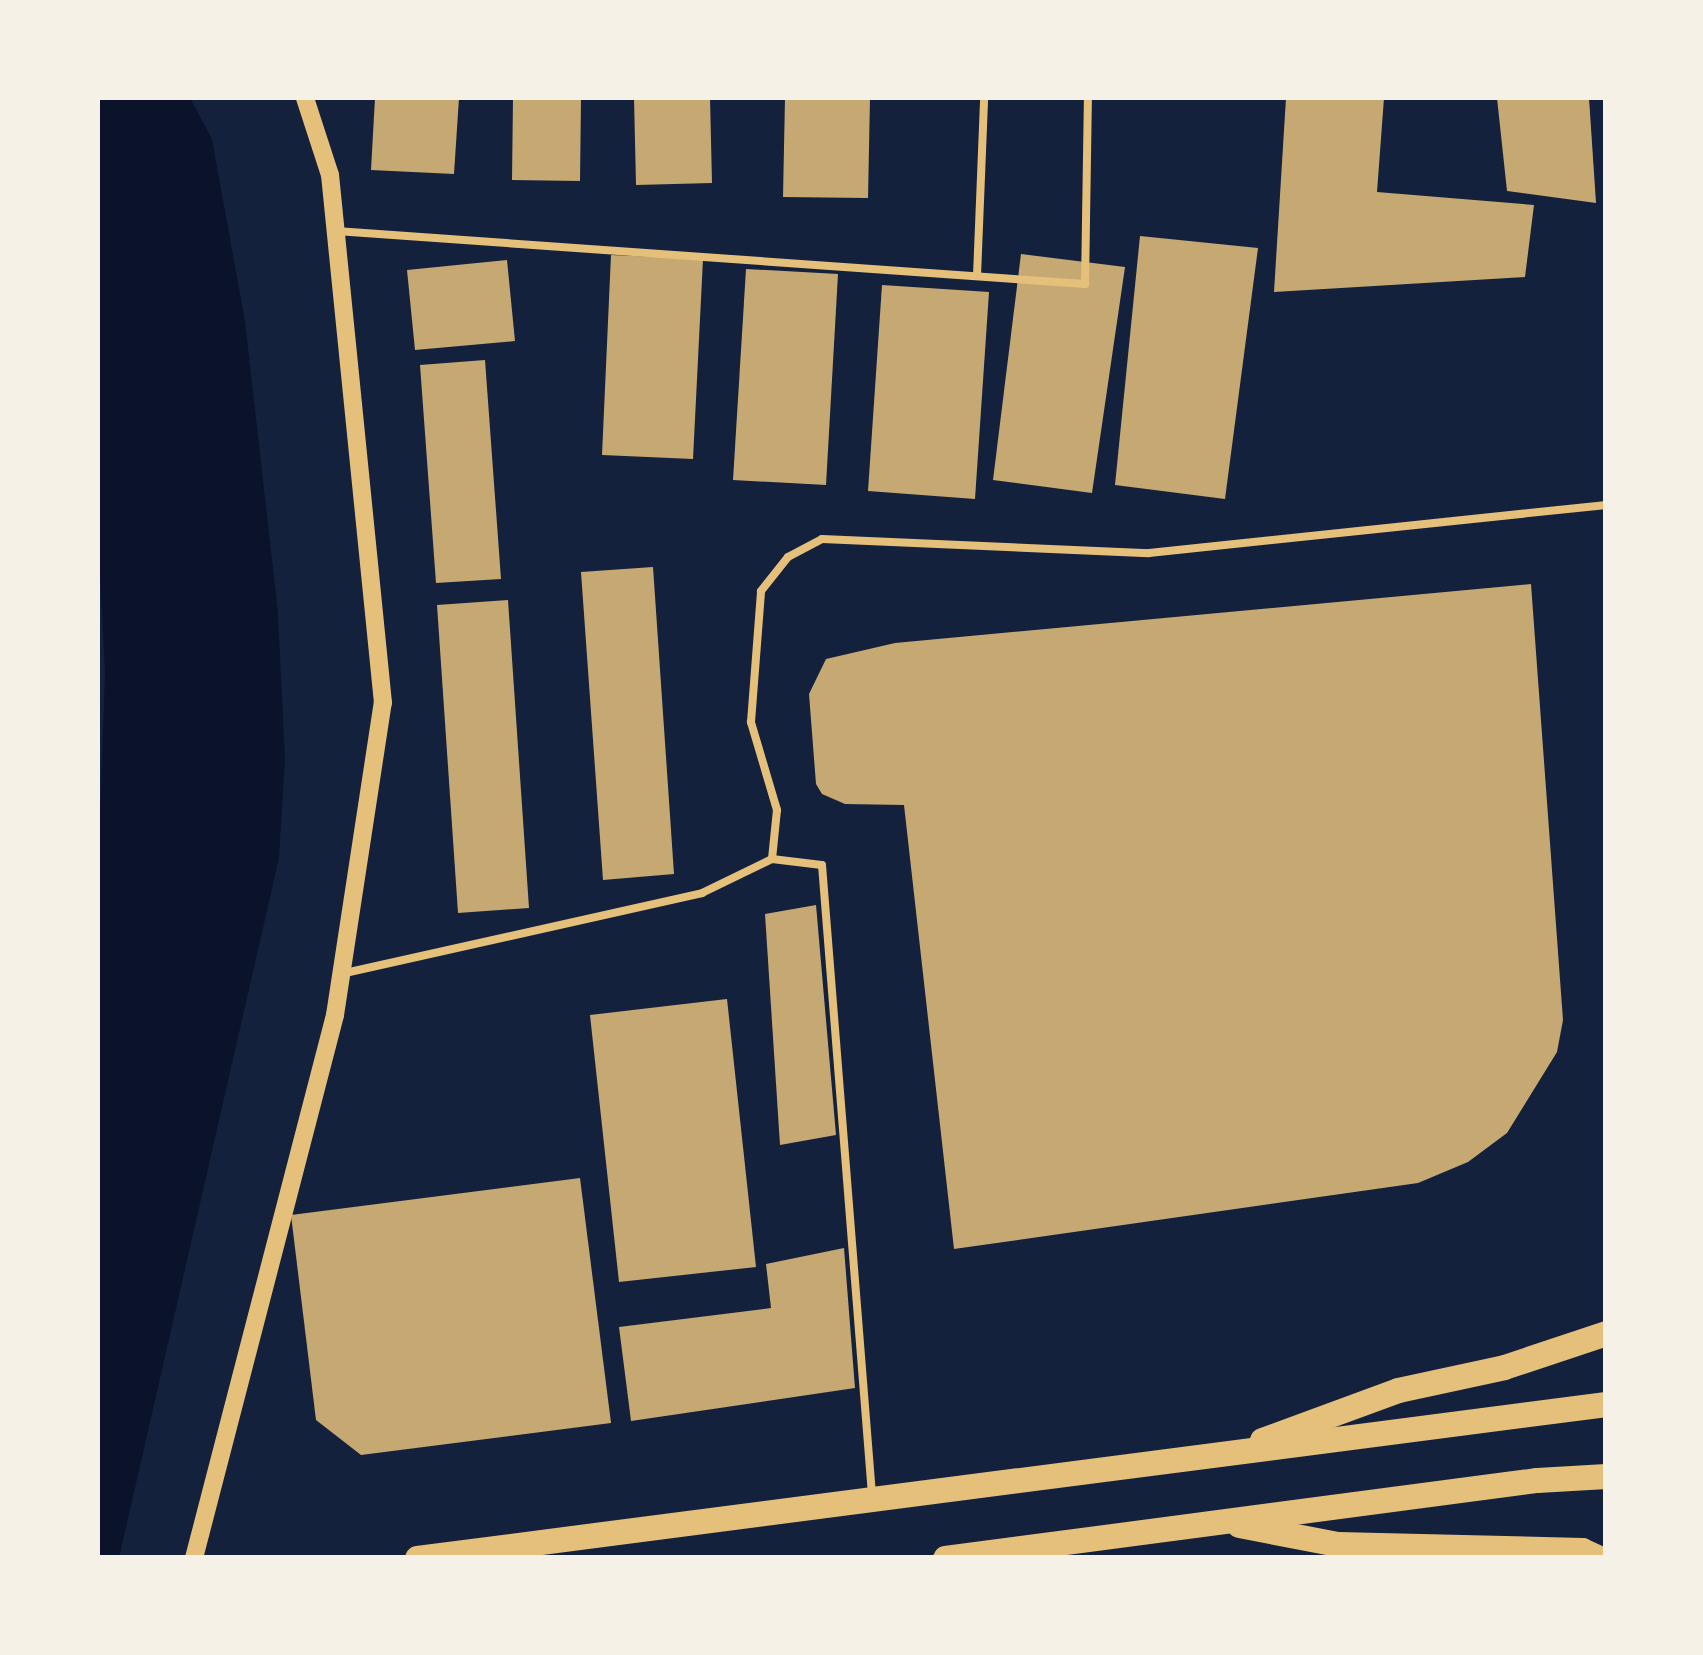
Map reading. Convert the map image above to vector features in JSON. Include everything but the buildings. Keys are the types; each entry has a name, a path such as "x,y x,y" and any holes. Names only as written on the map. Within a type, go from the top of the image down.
{"main road":[{"path":"1211,1457 1398,1390 1504,1367 1606,1333"},
{"path":"418,1558 1606,1404"},
{"path":"945,1558 1214,1520 1537,1480 1606,1476"},
{"path":"1214,1520 1337,1544 1582,1550 1599,1558"}],"street":[{"path":"194,1558 334,1015 383,703 330,175 305,98"}],"lane":[{"path":"977,276 984,98"},
{"path":"336,231 1085,284 1088,98"},
{"path":"772,859 778,810 752,722 762,591 788,557 822,539 1149,553 1606,505"},
{"path":"341,974 702,893 772,859 822,865 872,1500"}],"water":[{"path":"98,98 190,98 212,139 245,321 278,612 285,760 279,858 119,1558 98,1557 98,867 105,672 98,537"}]}
